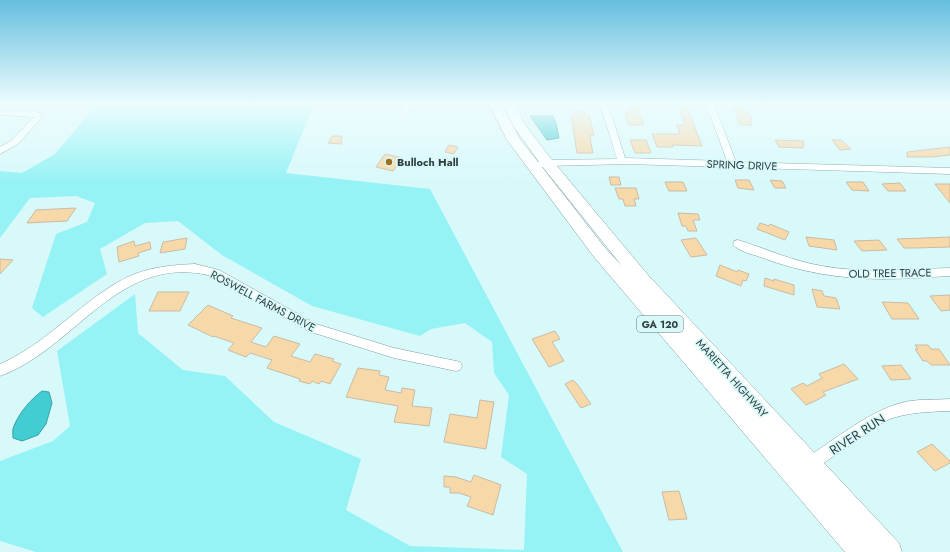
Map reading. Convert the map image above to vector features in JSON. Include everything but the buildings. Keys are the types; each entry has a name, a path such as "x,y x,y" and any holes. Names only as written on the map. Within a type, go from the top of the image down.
{"highway":[{"name":"MARIETTA HIGHWAY","path":"508,130 510,134 540,165 642,280 802,470 861,552"},
{"name":"MARIETTA HIGHWAY","path":"521,130 540,165"},
{"name":"MARIETTA HIGHWAY","path":"802,470 890,552"}],"street":[{"path":"0,151 15,142 26,130"},
{"path":"612,130 622,162"},
{"path":"720,130 733,165"},
{"name":"SPRING DRIVE","path":"540,165 622,162 950,171"},
{"name":"OLD TREE TRACE","path":"738,244 789,263 816,270 846,274 875,276 950,272"},
{"name":"ROSWELL FARMS DRIVE","path":"0,370 26,357 87,309 123,284 147,274 168,269 195,268 215,273 312,328 394,353 456,366"},
{"name":"RIVER RUN","path":"802,470 880,417 894,411 910,407 950,405"}],"shaded area":[{"path":"75,130 304,130 286,173 430,189 623,552 36,552 0,541 0,461 53,441 70,426 57,351 135,294 138,333 183,370 225,376 274,422 361,459 346,510 410,546 524,550 527,474 501,457 509,395 494,373 492,342 465,323 431,329 420,336 312,306 222,255 178,221 145,223 100,249 107,274 43,317 32,308 56,234 87,222 95,203 76,196 30,198 0,238 0,171 22,173 55,154"},
{"path":"540,130 557,130 559,138 547,140"},
{"path":"42,391 49,392 52,403 46,424 38,435 22,441 13,438 13,429 22,411"}],"place":[{"name":"Bulloch Hall","path":"389,162"}]}
